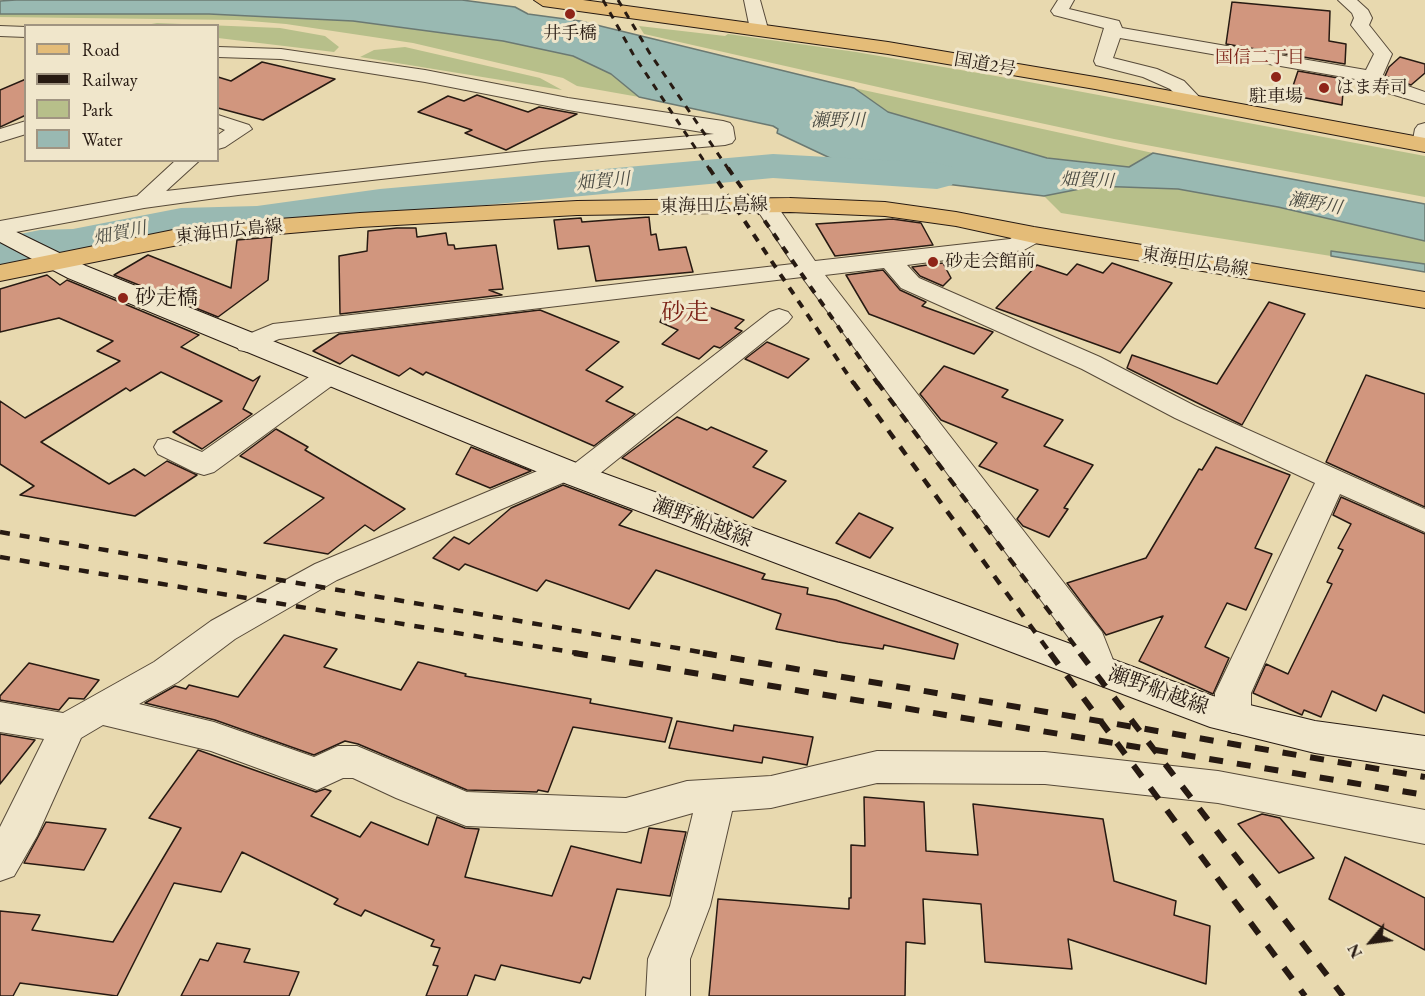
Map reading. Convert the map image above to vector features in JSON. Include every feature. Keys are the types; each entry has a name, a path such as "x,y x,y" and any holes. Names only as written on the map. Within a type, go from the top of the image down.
{"main road":[{"name":"国道2号","path":"552,1 888,48 1424,140"},
{"name":"東海田広島線","path":"0,273 53,258 198,233 360,220 577,208 765,206 885,208 1425,300"},
{"name":"瀬野船越線","path":"3,232 77,272 328,376 571,473 1100,670 1233,718 1315,737 1425,753"}],"street":[{"path":"752,0 759,29"},
{"path":"1066,0 1060,11 1067,15 1113,26 1103,61 1159,77 1177,86 1192,101"},
{"path":"1346,0 1359,10 1363,18 1360,25 1383,54 1372,79"},
{"path":"0,31 24,32"},
{"path":"1113,32 1359,74 1372,79 1381,86 1425,99"},
{"path":"3,232 144,201 339,176 725,139 723,127 568,104 426,76 219,45"},
{"path":"219,52 267,53"},
{"path":"219,121 242,129 219,142"},
{"path":"0,136 24,128"},
{"path":"144,201 171,174 187,162"},
{"path":"765,206 808,269 1090,641 1100,670"},
{"path":"248,344 273,332 1016,245 1034,235"},
{"path":"890,260 910,283 1090,363 1185,412 1425,521"},
{"path":"0,717 67,728 166,672 223,630 326,572 571,473 778,317"},
{"path":"168,447 204,465 328,376"},
{"path":"1233,718 1233,693 1332,478"},
{"path":"101,710 214,737 317,774 338,762 357,762 409,787 466,809 626,814 687,797 771,792 878,767 1045,768 1218,787 1425,827"},
{"path":"0,863 23,824 67,728"},
{"path":"668,996 669,959 690,906 717,795"}],"green space":[{"path":"0,14 209,14 353,21 503,41 573,56 611,74 639,97 577,86 563,78 413,43 286,24 238,20 0,17"},
{"path":"219,26 280,28 325,36 339,47 334,52 219,38"},
{"path":"639,26 725,36 728,34 856,52 1425,156 1425,197 1114,139 962,106 644,34"},
{"path":"405,47 540,78 562,90 360,57 374,50"},
{"path":"854,88 1153,153 1129,167 1047,158 888,112"},
{"path":"1095,186 1178,189 1278,207 1425,241 1425,264 1331,251 1331,256 1061,213 1044,196"}],"water":[{"name":"瀬野川","path":"462,0 515,7 528,14 580,21 854,88 888,112 1047,158 1129,167 1153,153 1425,204 1425,241 1278,207 1178,189 1095,186 1044,196 864,174 777,133 778,129 773,126 639,97 611,74 573,56 503,41 353,21 209,14 0,14 0,1"},
{"name":"瀬野川","path":"1331,251 1425,264 1425,272 1331,256"}],"building":[{"path":"1232,2 1330,11 1329,41 1346,44 1345,64 1226,44"},
{"path":"1400,57 1425,64 1425,73 1411,85 1385,76 1389,67"},
{"path":"262,62 335,79 263,120 219,108 219,77 231,81"},
{"name":"はま寿司","path":"1298,71 1344,79 1342,105 1290,95"},
{"path":"24,80 24,116 0,127 0,90"},
{"path":"477,95 528,112 539,107 577,114 506,150 465,133 472,130 418,112 448,96 464,101"},
{"path":"649,217 651,235 656,234 659,250 686,247 693,272 596,281 589,246 558,249 554,220 581,218 582,222"},
{"path":"892,219 921,223 933,245 835,256 816,224"},
{"path":"416,228 417,237 446,233 448,245 454,245 455,249 496,245 503,289 489,290 502,295 340,314 339,256 367,251 368,231"},
{"path":"272,237 268,280 218,317 114,275 148,255 231,288 237,240"},
{"path":"943,263 951,278 943,286 920,276 912,267"},
{"path":"1112,263 1172,283 1120,353 996,308 1037,265 1067,275 1077,264 1103,273"},
{"path":"883,270 900,290 926,302 922,306 993,332 974,354 869,314 846,275"},
{"path":"47,275 60,285 67,280 199,335 181,347 253,381 260,376 243,409 252,414 202,449 173,432 222,401 161,372 130,391 126,388 41,442 109,484 134,469 145,476 167,461 197,475 135,516 20,495 34,486 0,464 0,401 25,418 120,361 97,351 113,341 59,318 0,332 0,289"},
{"path":"669,301 698,313 706,306 744,320 735,328 742,331 720,348 714,346 699,359 662,344 678,330 660,322"},
{"path":"1269,302 1305,314 1242,425 1127,368 1132,355 1217,384"},
{"path":"540,310 619,342 586,370 623,387 606,401 635,414 594,446 426,372 423,375 410,368 399,376 352,355 340,364 313,351 339,334"},
{"path":"767,342 809,359 788,378 745,359"},
{"path":"944,366 1008,390 1002,397 1063,420 1044,446 1093,465 1064,508 1068,509 1049,537 1023,526 1017,519 1038,490 979,466 997,443 941,420 920,394"},
{"path":"1366,375 1425,394 1425,507 1326,462"},
{"path":"677,417 707,430 711,427 767,451 753,467 786,481 753,518 622,458"},
{"path":"276,429 308,447 305,450 405,509 374,531 365,525 328,554 264,543 324,498 240,456"},
{"path":"471,447 531,471 490,488 456,474"},
{"path":"1216,447 1290,475 1255,548 1272,554 1246,610 1227,603 1205,647 1229,658 1213,694 1139,661 1163,616 1106,635 1067,583 1146,558 1199,469 1202,470"},
{"path":"563,485 632,511 619,525 765,574 762,579 808,588 807,594 836,600 958,644 954,659 884,645 883,649 838,642 776,629 781,614 656,570 629,609 546,580 537,591 465,564 459,570 433,558 454,537 469,544 511,508"},
{"path":"1341,497 1425,534 1425,713 1383,695 1376,711 1332,691 1321,717 1304,710 1302,715 1253,693 1266,664 1288,674 1332,584 1327,582 1343,550 1338,548 1351,524 1333,515"},
{"path":"859,513 893,528 870,558 836,543"},
{"path":"284,635 337,649 324,667 401,690 418,662 466,674 465,676 591,699 590,703 672,718 665,742 573,727 548,792 538,790 537,792 467,790 358,744 345,741 314,755 215,720 145,703 175,686 186,689 189,685 238,697"},
{"path":"29,663 99,680 84,699 69,698 59,710 0,700 0,696"},
{"path":"677,721 733,731 734,725 813,737 807,765 763,757 762,763 669,748"},
{"path":"0,734 35,740 0,784"},
{"path":"198,750 316,792 325,789 331,791 311,816 360,837 371,822 428,845 437,817 465,828 479,829 465,877 552,896 571,846 641,863 649,828 686,832 670,896 617,889 590,979 583,977 580,983 501,965 495,980 475,975 467,996 426,996 438,966 433,965 440,948 431,946 434,940 365,910 361,916 334,904 338,899 242,852 221,892 174,883 117,996 20,983 13,996 0,996 0,911 40,915 32,930 113,942 181,828 149,818"},
{"path":"864,797 924,802 926,851 978,855 973,804 1103,819 1114,881 1176,901 1174,915 1210,926 1206,984 1068,939 1072,969 985,962 981,904 923,899 925,944 906,942 905,996 709,996 718,899 849,909 851,845 865,846"},
{"path":"1262,814 1280,818 1314,858 1279,873 1238,824"},
{"path":"46,822 106,829 84,870 24,863"},
{"path":"1345,857 1425,898 1425,950 1329,899"},
{"path":"217,943 250,949 244,962 299,972 289,996 181,996 200,959 208,961"}],"waterway":[{"name":"畑賀川","path":"0,252 40,244 73,243 181,221 257,219 380,202 773,166 937,176"}],"railway":[{"path":"603,0 633,54 710,170"},
{"path":"618,0 649,52 729,170"},
{"path":"709,168 854,384"},
{"path":"728,168 878,384"},
{"path":"853,382 1051,654"},
{"path":"877,382 1081,654"},
{"path":"0,532 712,654"},
{"path":"0,557 583,654"},
{"path":"574,653 1117,744"},
{"path":"703,653 1101,721"},
{"path":"1050,653 1101,721"},
{"path":"1080,653 1137,728"},
{"path":"1101,721 1137,728"},
{"path":"1101,721 1117,744"},
{"path":"1137,728 1425,777"},
{"path":"1137,728 1154,750"},
{"path":"1117,744 1154,750"},
{"path":"1117,744 1305,996"},
{"path":"1154,750 1425,795"},
{"path":"1154,750 1343,996"}],"place":[{"name":"井手橋","path":"570,14"},
{"name":"駐車場","path":"1276,77"},
{"name":"はま寿司","path":"1324,88"},
{"name":"砂走会館前","path":"933,262"},
{"name":"砂走橋","path":"123,298"}],"district":[{"name":"国信二丁目","path":"1260,58"},
{"name":"砂走","path":"685,313"}]}
